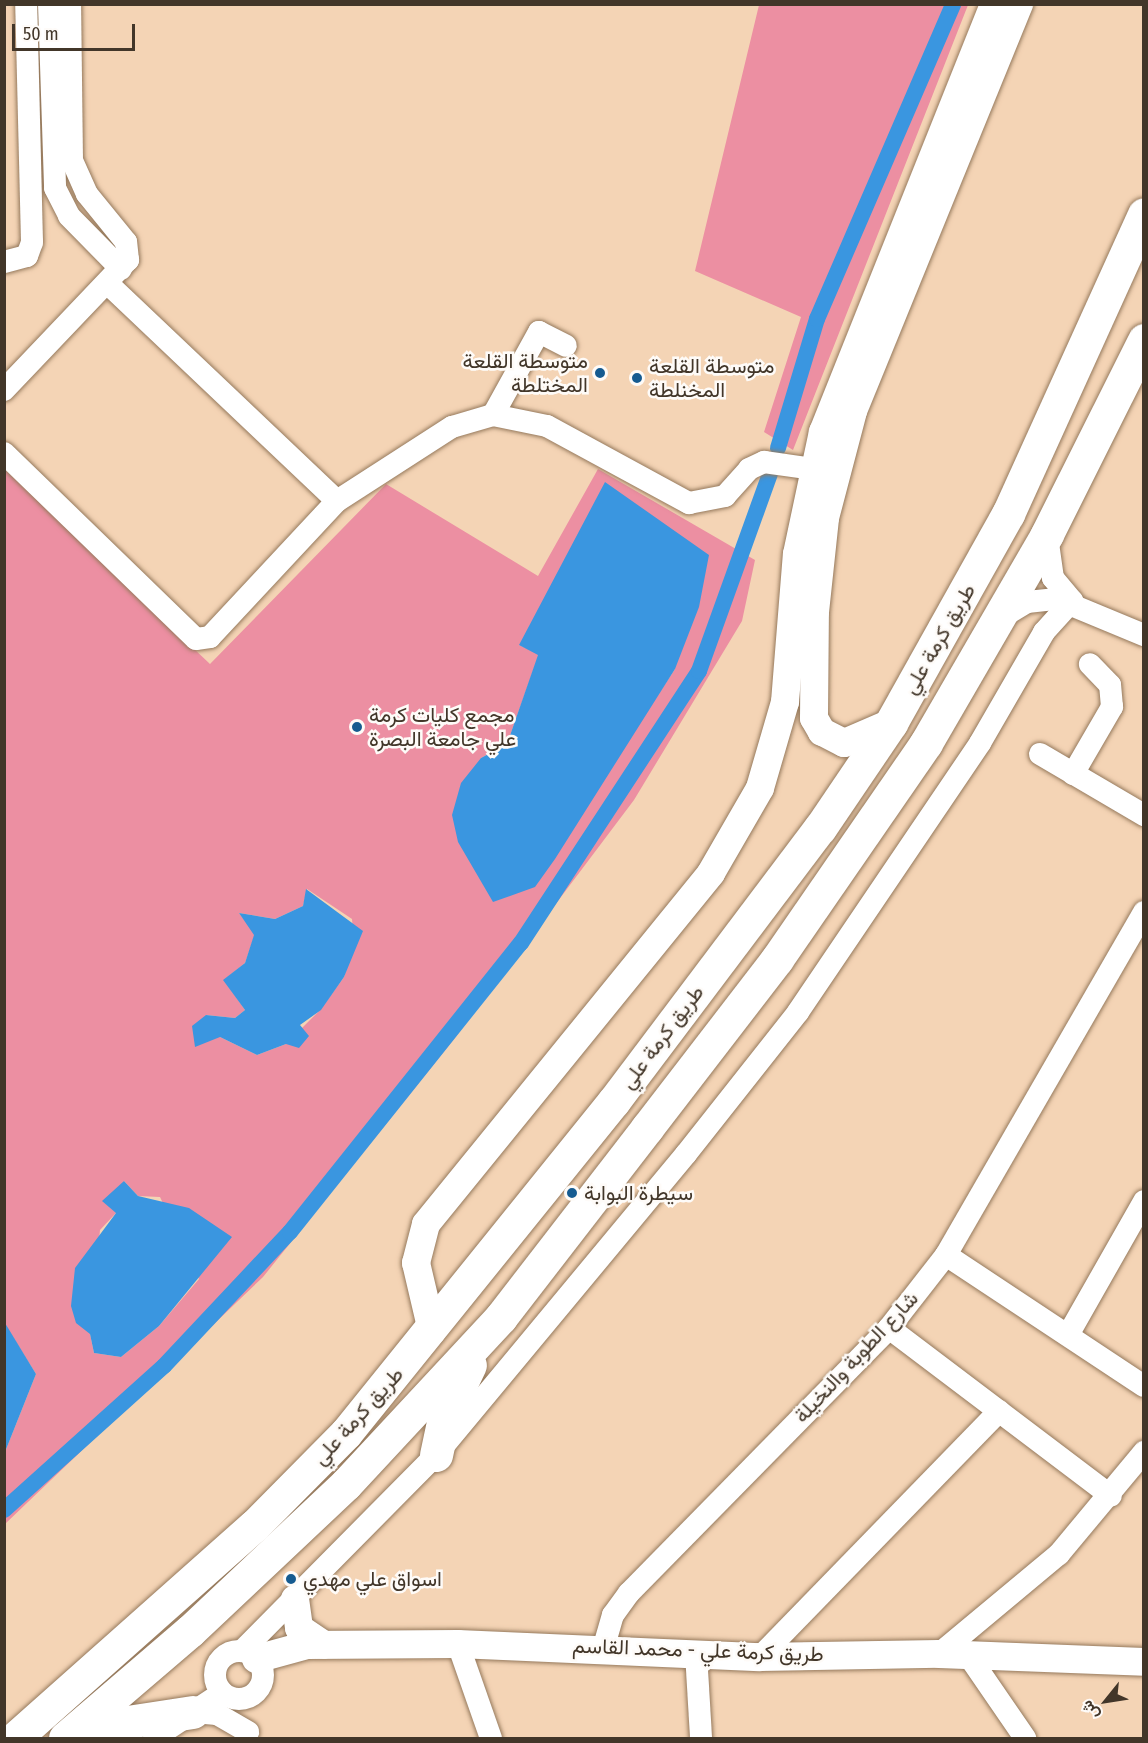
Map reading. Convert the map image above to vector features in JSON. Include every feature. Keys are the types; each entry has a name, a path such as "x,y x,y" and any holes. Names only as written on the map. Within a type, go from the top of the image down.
{"highway":[{"name":"طريق كرمة علي","path":"15,1738 254,1526 346,1433 432,1331 666,1034 891,723 1008,514 1143,214"},
{"name":"طريق كرمة علي","path":"70,1734 167,1651 311,1518 475,1347 732,1017 926,744 1002,617 1047,534 1143,340"},
{"path":"697,990 732,1017"},
{"path":"666,1034 685,1043 699,1059"},
{"path":"436,1455 443,1422 475,1347"},
{"path":"70,1734 193,1712"}],"main road":[{"path":"891,723 844,743 822,732 813,710 819,558 834,434 994,4"},
{"path":"432,1331 416,1263 426,1224 711,873 760,788 785,702 797,554 813,470 834,434 1019,4"},
{"path":"295,1599 299,1628 324,1645"},
{"name":"طريق كرمة علي - محمد القاسم","path":"249,1655 289,1647 324,1645 458,1644 604,1646 760,1657 939,1654 1143,1662"}],"street":[{"path":"4,262 21,260 31,250 26,4"},
{"path":"49,4 53,175 59,200 115,277 337,501"},
{"path":"4,390 115,277 128,260 126,242 87,194 72,161 70,4"},
{"path":"31,194 59,200"},
{"path":"494,415 539,332 566,346"},
{"path":"4,453 191,634 203,640 337,501 452,427 494,415 547,426 689,503 725,496 749,470 764,462 813,470"},
{"path":"1047,534 1048,564 1072,601"},
{"path":"249,1655 295,1599 436,1455 798,1012 980,743 1044,632 1072,601"},
{"path":"1002,617 1027,602 1072,601 1143,635"},
{"path":"1073,774 1112,707 1110,685 1090,664"},
{"path":"1040,754 1143,815"},
{"name":"شارع الطوبة والنخيلة","path":"604,1646 613,1615 629,1593 889,1328 946,1255 1143,912"},
{"path":"1068,1335 1143,1201"},
{"path":"946,1255 1143,1386"},
{"path":"889,1328 1111,1496"},
{"path":"760,1657 999,1411"},
{"path":"939,1654 1059,1554 1111,1496 1143,1452"},
{"path":"458,1644 491,1738"},
{"path":"696,1653 701,1738"},
{"path":"248,1735 215,1680 217,1665 227,1654 249,1655"},
{"path":"248,1735 255,1717 256,1692 263,1678 249,1655"},
{"path":"968,1655 1025,1738"},
{"path":"154,1738 193,1712 225,1695 243,1699 256,1692"},
{"path":"193,1712 217,1714 248,1735"}],"shaded area":[{"path":"759,5 968,5 793,450 764,432 801,317 695,271"},
{"path":"4,469 210,664 386,484 538,576 598,469 755,560 742,621 634,800 454,1039 263,1277 5,1524 5,1452 36,1374 4,1323","holes":["519,645 675,669 622,750 481,758 507,744 539,654","307,889 352,919 354,945 344,977 321,1009 286,1044 257,1055 220,1037 206,1015 235,1018 245,1010 224,980 245,963 255,934 239,913 275,919 303,906","124,1181 138,1196 160,1197 199,1279 159,1326 121,1357 94,1353 90,1334 100,1230 116,1213"]}],"water":[{"path":"605,482 709,555 699,607 675,669 555,859 535,887 493,902 458,842 452,815 461,783 481,758 507,744 538,655 519,645"},
{"path":"306,889 363,931 344,977 321,1010 300,1025 309,1036 299,1048 286,1044 257,1055 220,1037 195,1047 192,1026 206,1015 235,1018 245,1010 223,980 245,963 254,935 239,913 275,919 303,906"},
{"path":"124,1181 138,1196 189,1208 232,1237 159,1326 121,1357 94,1353 90,1334 76,1323 71,1306 75,1268 116,1213 102,1201"},
{"path":"5,1323 36,1374 5,1452"}],"waterway":[{"path":"778,448 817,319 953,4"},
{"path":"4,1510 164,1366 290,1232 521,943 699,671 770,474"}],"place":[{"name":"متوسطة القلعة المختلطة","path":"600,373"},
{"name":"متوسطة القلعة المخنلطة","path":"637,378"},
{"name":"مجمع كليات كرمة علي جامعة البصرة","path":"357,727"},
{"name":"سيطرة البوابة","path":"572,1193"},
{"name":"اسواق علي مهدي","path":"291,1579"}]}
